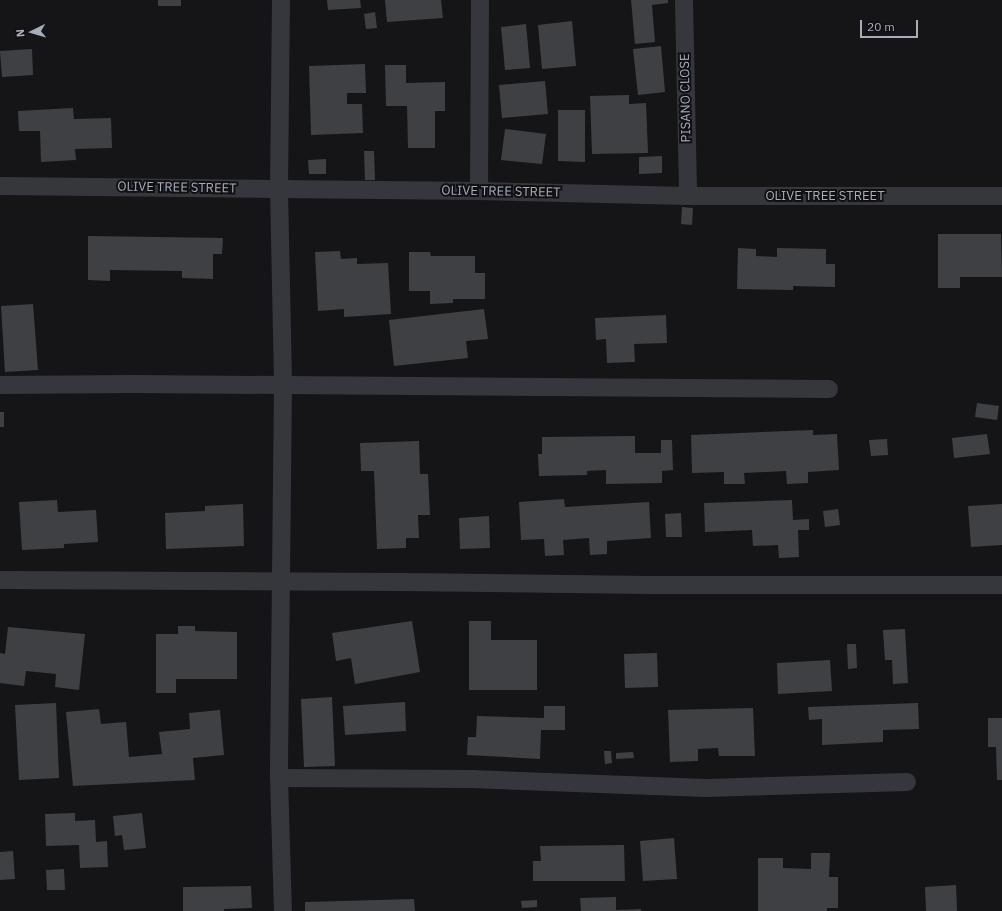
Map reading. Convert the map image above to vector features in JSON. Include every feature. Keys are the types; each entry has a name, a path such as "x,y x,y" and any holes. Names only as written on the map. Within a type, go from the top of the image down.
{"street":[{"path":"281,0 279,190 283,385 279,778 283,911"},
{"path":"479,191 480,0"},
{"name":"PISANO CLOSE","path":"684,0 688,196"},
{"name":"OLIVE TREE STREET","path":"0,186 479,191 688,196 1002,196"},
{"path":"0,385 283,385 829,389"},
{"path":"0,580 281,581 648,586 1002,585"},
{"path":"279,778 472,779 706,788 907,782"}],"building":[{"path":"158,0 181,0 181,6 158,6"},
{"path":"327,0 360,0 361,8 328,10"},
{"path":"385,0 441,0 443,18 387,22"},
{"path":"631,0 668,0 668,3 652,5 655,42 635,44"},
{"path":"375,12 377,28 366,29 364,14"},
{"path":"572,21 576,66 542,69 538,25"},
{"path":"526,24 530,68 505,70 501,27"},
{"path":"661,46 665,92 638,95 633,49"},
{"path":"32,49 33,75 2,77 0,51"},
{"path":"365,64 366,93 347,93 347,104 362,104 363,133 311,135 309,66"},
{"path":"385,65 406,65 406,83 445,82 445,111 435,111 435,148 408,148 407,106 386,106"},
{"path":"545,81 548,114 502,118 499,85"},
{"path":"629,95 629,104 646,103 648,153 592,154 590,96"},
{"path":"73,108 74,119 111,118 112,148 75,149 76,160 41,162 40,131 19,131 18,111"},
{"path":"558,110 585,110 585,162 558,161"},
{"path":"505,129 546,134 542,164 501,160"},
{"path":"364,151 374,151 375,180 365,180"},
{"path":"662,156 662,173 639,174 639,157"},
{"path":"326,159 326,174 309,174 308,160"},
{"path":"682,207 693,208 692,225 681,224"},
{"path":"938,234 1001,234 1002,277 960,277 960,288 938,288"},
{"path":"88,236 223,238 222,254 213,254 213,279 182,278 182,271 110,270 110,281 88,280"},
{"path":"738,248 756,249 756,256 777,257 777,248 826,249 826,264 835,264 835,287 793,286 793,290 737,289"},
{"path":"340,251 341,259 357,258 357,264 388,263 391,314 344,317 344,309 318,311 315,252"},
{"path":"409,252 430,252 431,256 475,256 475,273 485,273 485,299 453,299 453,303 430,304 430,291 409,291"},
{"path":"33,304 38,370 5,372 1,306"},
{"path":"484,309 488,339 466,341 468,358 394,366 389,320"},
{"path":"666,315 667,343 634,344 635,362 607,363 606,339 596,340 595,318"},
{"path":"977,403 999,406 997,420 975,417"},
{"path":"0,412 4,412 4,427 0,427"},
{"path":"813,430 813,435 837,434 839,470 808,472 808,483 787,484 786,471 744,473 745,484 724,484 724,472 692,473 691,435"},
{"path":"987,434 990,454 954,458 952,438"},
{"path":"635,436 635,453 661,453 661,440 672,440 673,470 662,471 662,483 606,484 606,470 587,471 587,475 539,476 538,454 542,454 542,437"},
{"path":"887,439 888,455 871,456 869,440"},
{"path":"419,441 420,474 428,474 430,515 418,515 419,538 406,538 406,548 377,549 374,471 361,471 360,443"},
{"path":"564,499 565,507 649,502 651,538 607,541 607,554 590,555 589,538 563,540 564,555 545,556 544,539 521,540 519,502"},
{"path":"57,500 58,512 96,510 98,542 64,544 64,548 22,550 19,502"},
{"path":"792,500 793,520 809,519 809,530 798,530 799,557 779,558 778,545 753,546 752,530 705,532 704,503"},
{"path":"243,504 244,546 166,549 165,513 205,511 205,506"},
{"path":"1002,504 1002,545 971,547 968,506"},
{"path":"838,509 840,525 825,527 823,511"},
{"path":"681,513 682,537 666,537 665,514"},
{"path":"489,516 490,548 460,549 459,518"},
{"path":"412,621 420,672 355,684 351,658 336,661 332,633"},
{"path":"469,621 491,621 491,640 537,640 537,690 469,690"},
{"path":"178,626 195,626 195,631 237,632 237,679 176,679 176,693 156,693 156,634 178,634"},
{"path":"8,627 85,634 79,690 55,687 56,674 26,671 24,686 0,683 0,653 5,654"},
{"path":"905,629 908,683 893,684 892,660 885,660 883,630"},
{"path":"847,644 856,644 857,668 848,669"},
{"path":"657,653 658,687 625,688 624,654"},
{"path":"830,660 832,691 778,694 777,663"},
{"path":"332,697 335,766 304,767 301,699"},
{"path":"405,702 406,731 345,735 343,706"},
{"path":"56,703 59,778 19,780 15,705"},
{"path":"918,703 919,729 883,730 883,742 822,745 822,719 809,720 808,707"},
{"path":"544,706 565,706 565,730 541,730 540,759 467,755 468,737 476,737 477,716 544,718"},
{"path":"753,708 755,756 719,756 718,748 698,749 698,761 670,762 668,710"},
{"path":"99,709 101,724 126,722 129,757 162,754 159,732 190,729 189,713 220,710 224,755 193,758 195,780 73,786 66,712"},
{"path":"988,718 1002,718 1002,780 997,780 996,747 988,747"},
{"path":"604,751 611,751 612,763 605,764"},
{"path":"633,752 634,758 616,759 616,753"},
{"path":"75,813 75,821 95,820 96,842 107,841 108,867 80,868 79,845 46,846 45,814"},
{"path":"142,813 146,848 124,850 122,835 115,836 113,816"},
{"path":"674,838 677,879 643,881 640,841"},
{"path":"624,845 625,881 533,881 533,861 541,861 540,846"},
{"path":"13,851 15,879 0,880 0,852"},
{"path":"811,853 830,853 829,877 838,877 838,908 827,908 827,911 758,911 758,858 783,858 783,868 811,869"},
{"path":"64,869 65,890 47,890 46,870"},
{"path":"956,885 957,911 926,911 925,887"},
{"path":"251,886 252,908 224,909 224,911 183,911 183,887"},
{"path":"616,897 616,910 641,909 641,911 581,911 580,898"},
{"path":"414,899 415,911 305,911 305,902"},
{"path":"537,900 537,907 522,908 521,901"}]}
